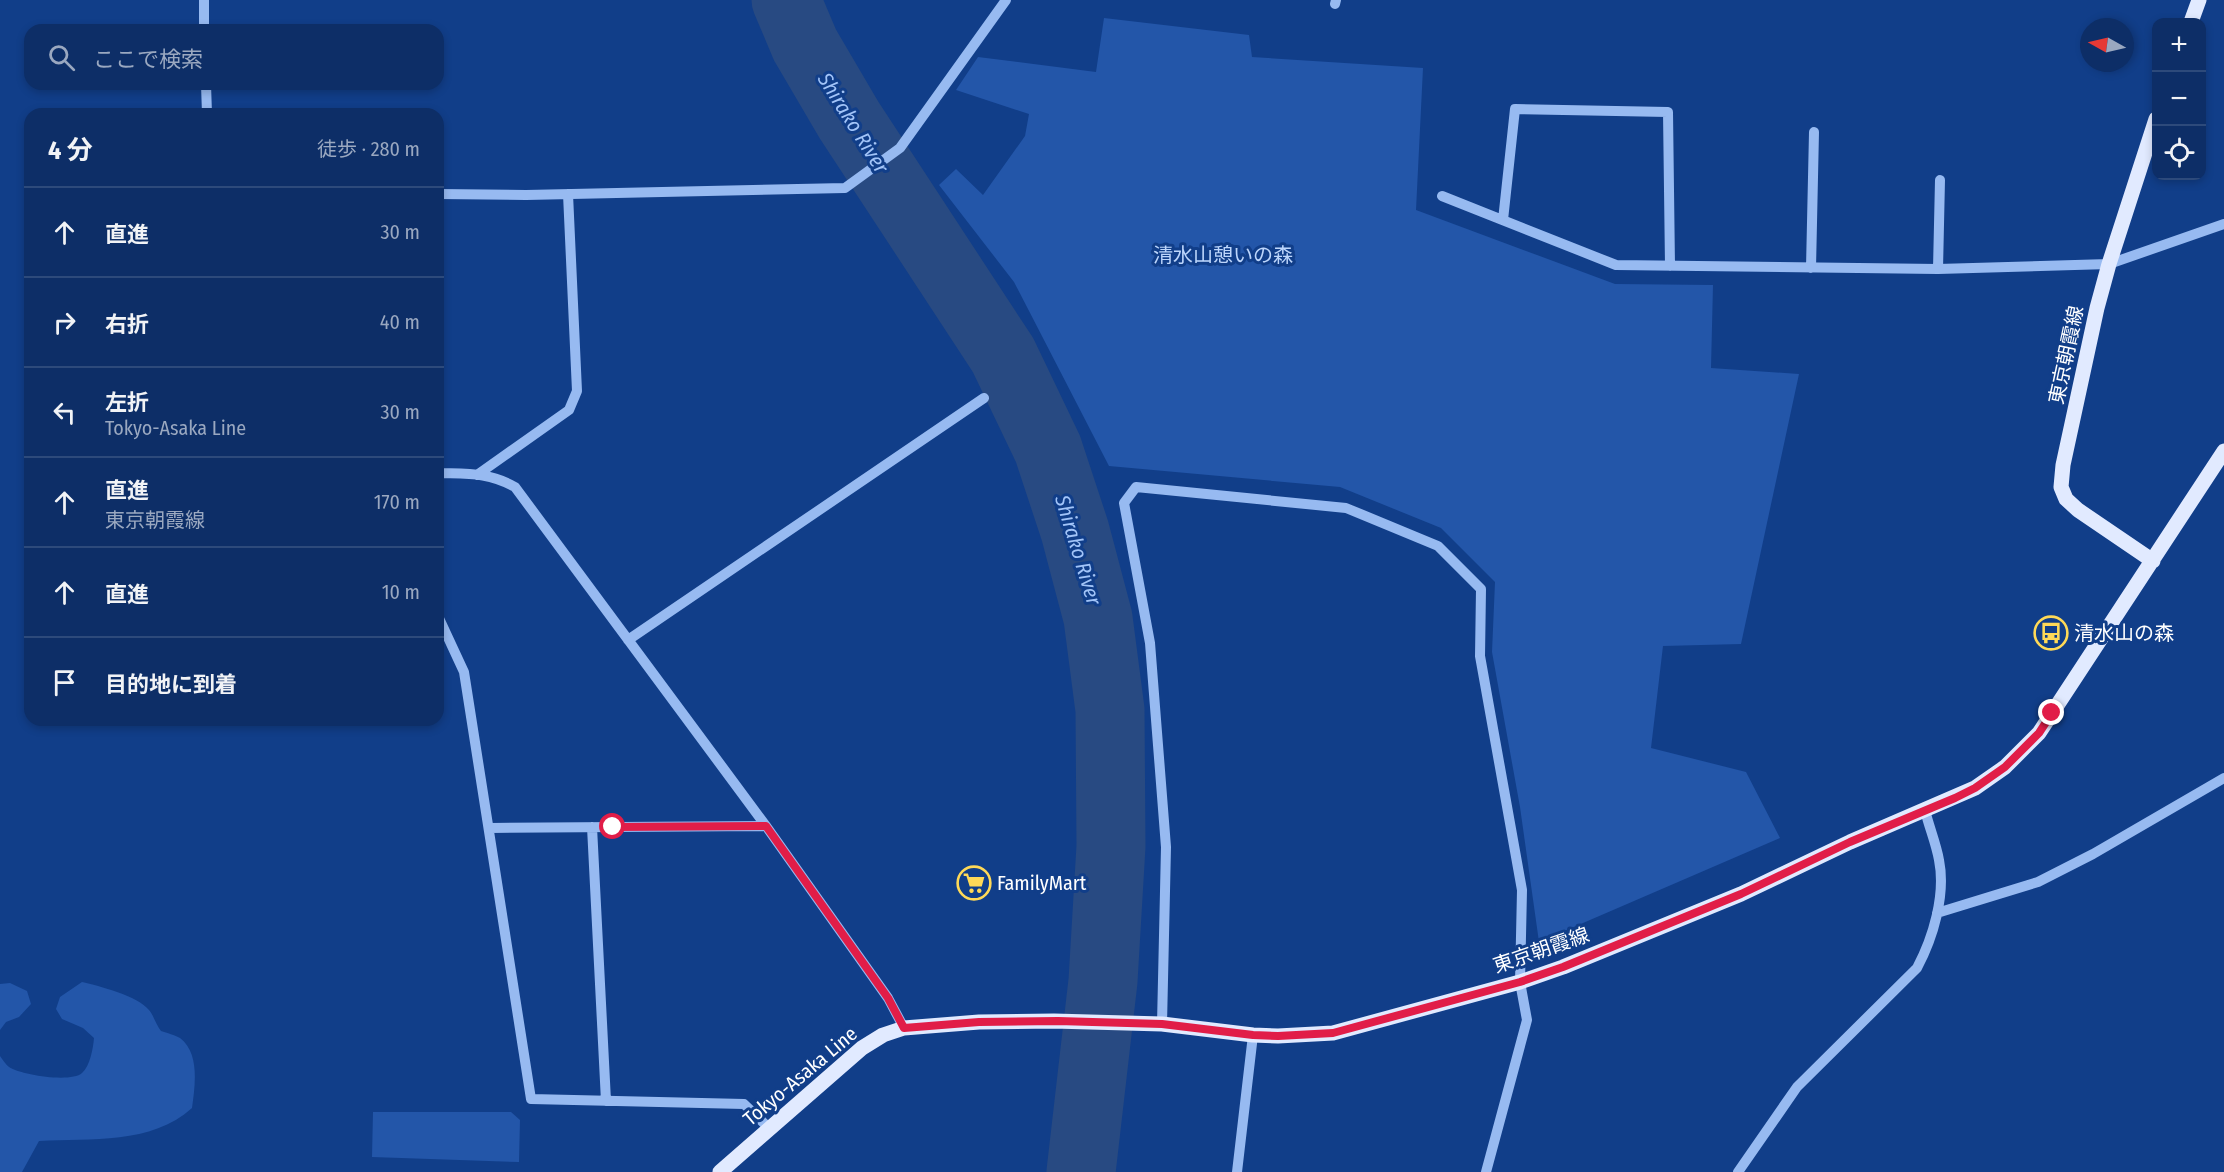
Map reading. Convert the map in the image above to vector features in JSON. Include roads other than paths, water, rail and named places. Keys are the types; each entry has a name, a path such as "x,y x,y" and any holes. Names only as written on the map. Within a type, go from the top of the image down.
{"main road":[{"path":"2192,18 2199,0"},
{"name":"東京朝霞線","path":"2153,561 2078,510 2066,499 2061,488 2063,465 2109,264 2155,126"},
{"name":"東京朝霞線","path":"1058,1021 1162,1024 1253,1035 1333,1033 1520,982 1563,967 1741,894 1850,842 1975,788 2005,767 2039,733 2224,451"},
{"name":"Tokyo-Asaka Line","path":"720,1172 862,1048 883,1035 904,1028 979,1022 1058,1021"}],"street":[{"path":"204,0 204,24"},
{"path":"991,0 995,14"},
{"path":"444,194 568,194 845,188 900,148 1006,0"},
{"path":"206,90 207,108"},
{"path":"1503,220 1515,109 1668,112 1670,266"},
{"path":"1811,268 1814,132"},
{"path":"1938,269 1940,180"},
{"path":"477,475 569,410 577,391 568,194"},
{"path":"1442,196 1616,265 1938,269 2109,264 2224,224"},
{"path":"628,640 984,398"},
{"path":"444,473 498,478 515,487 766,826 882,988 904,1028"},
{"path":"1162,1024 1166,847 1150,643 1124,503 1136,487 1346,508 1438,546 1481,589 1480,656 1522,890 1520,982 1527,1020 1486,1172"},
{"path":"444,629 464,672 531,1099 744,1104 770,1128"},
{"path":"1937,913 2038,882 2092,854 2224,778"},
{"path":"1738,1172 1797,1087 1917,968 1927,948 1937,913 1940,861 1924,810"},
{"path":"490,828 766,826"},
{"path":"591,827 606,1101"},
{"path":"1237,1172 1253,1035"}],"waterway":[{"name":"Shirako River","path":"786,0 805,45 849,120 1003,355 1048,449 1075,531 1098,618 1110,710 1111,846 1103,981 1081,1172"}],"place":[{"name":"清水山の森","path":"2051,633"},
{"name":"FamilyMart","path":"974,883"}],"park label":[{"name":"清水山憩いの森","path":"1223,255"}]}
